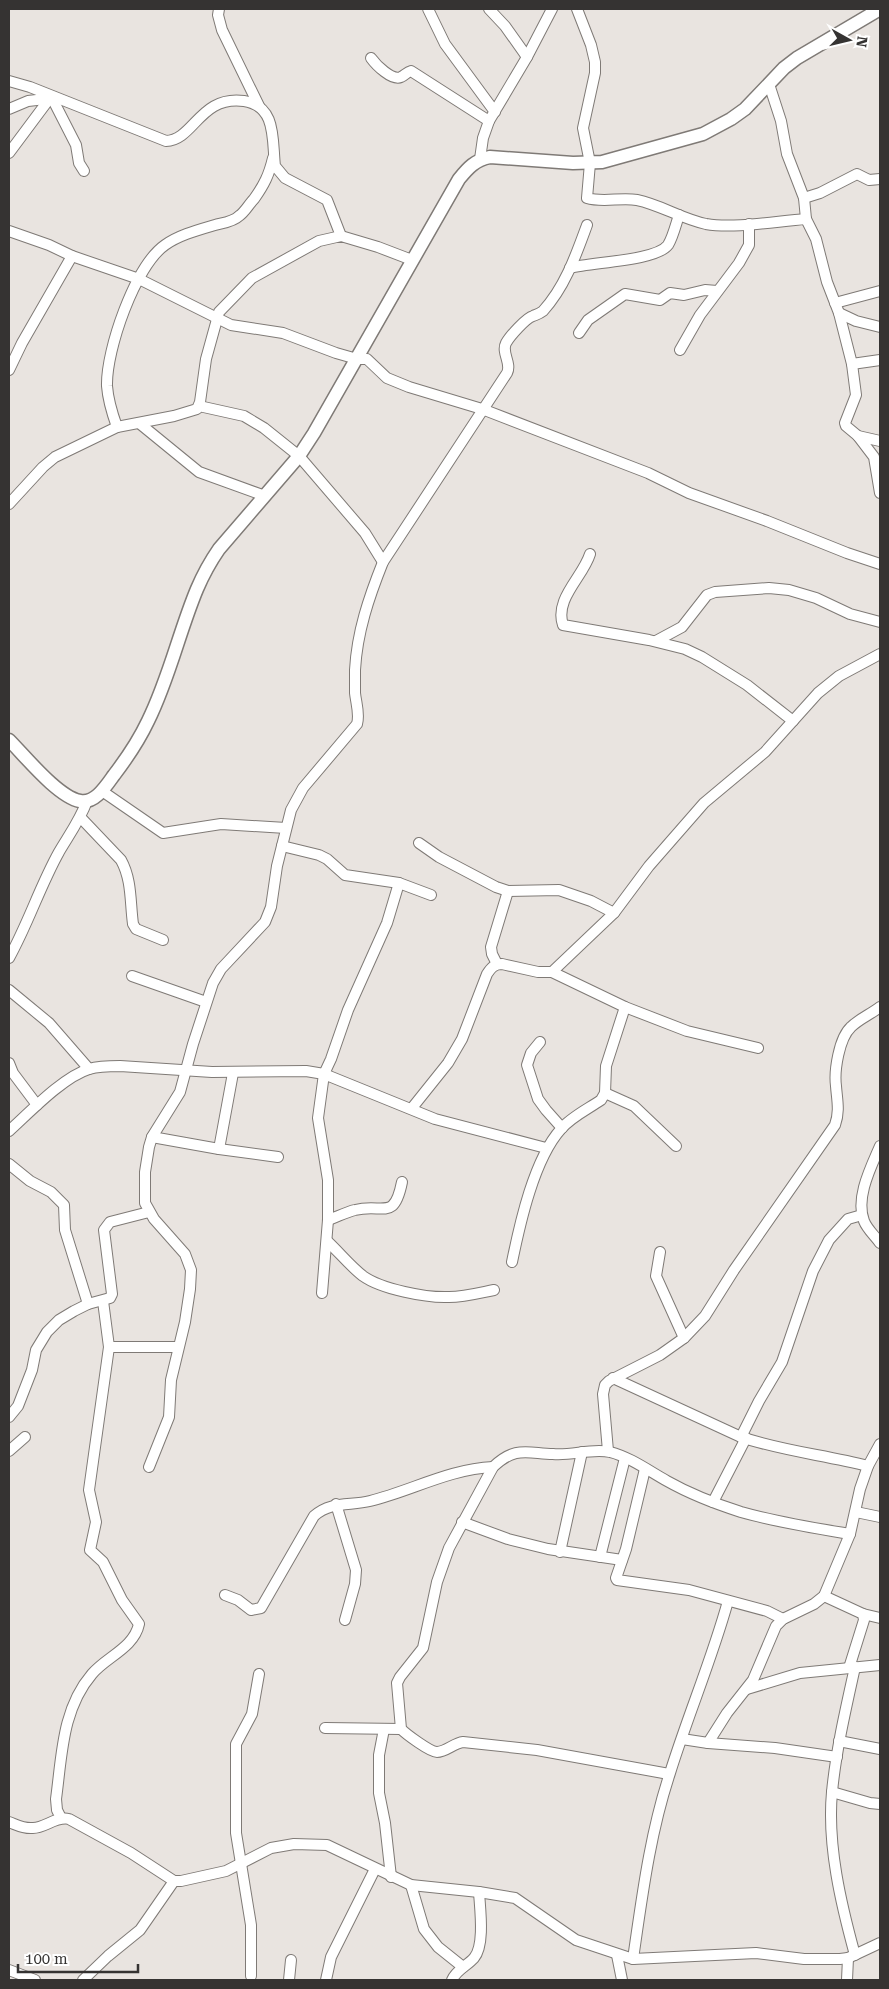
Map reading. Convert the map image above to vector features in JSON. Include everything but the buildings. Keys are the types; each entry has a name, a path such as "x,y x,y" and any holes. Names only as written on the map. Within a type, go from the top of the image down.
{"street":[{"path":"219,9 218,15 222,30 259,106"},
{"path":"428,9 446,44 492,117"},
{"path":"489,9 505,26 526,57"},
{"path":"480,159 483,138 492,117 552,9"},
{"path":"577,9 591,45 595,62 583,128 590,163 588,198 635,200 706,224 749,224 806,219"},
{"path":"9,740 60,792 70,798 87,801 95,798 102,791 127,756 148,721 163,685 196,591 210,563 299,456 357,359 458,179 469,166 480,159 490,157 573,164 590,163 616,158 703,134 745,109 784,68 804,53 880,9"},
{"path":"372,58 383,70 398,78 412,71 492,117"},
{"path":"9,81 19,82 52,98 166,141 180,136 212,107 221,102 245,101 259,106 266,112 269,120 276,166 284,178 327,200 341,236"},
{"path":"769,84 781,121 787,154 804,198 806,219 816,239 827,282 839,313 852,364 856,395 845,423 874,457 880,493"},
{"path":"9,109 28,102 52,98"},
{"path":"9,153 52,98"},
{"path":"52,98 76,145 79,163 84,172"},
{"path":"117,426 109,403 107,385 109,366 114,338 139,279 151,260 164,245 198,230 239,217 268,178 274,153"},
{"path":"804,198 820,193 858,174 869,180 880,179"},
{"path":"570,268 643,257 657,252 669,243 679,215"},
{"path":"680,350 689,333 749,246 749,224"},
{"path":"149,1466 169,1417 171,1380 190,1289 191,1270 185,1254 169,1238 149,1212 145,1203 147,1156 152,1137 180,1092 213,983 221,969 265,922 270,913 277,866 290,810 302,788 357,724 359,719 355,694 355,670 358,641 374,584 383,562 508,370 505,353 507,342 524,322 542,312 550,302 570,268 587,225"},
{"path":"9,231 49,245 72,256 139,279 238,327 283,333 336,353 357,359 366,359 387,378 409,387 482,409 648,473 688,493 880,564"},
{"path":"9,504 43,467 55,458 117,426 194,411 199,406 206,359 216,318 222,307 252,278 319,241 341,236 412,260"},
{"path":"9,370 22,343 72,256"},
{"path":"579,333 588,320 625,294 660,300 670,293 684,295 705,290 717,291"},
{"path":"835,303 880,291"},
{"path":"839,313 856,321 880,327"},
{"path":"852,364 880,360"},
{"path":"199,406 244,416 264,428 299,456 364,533 383,562"},
{"path":"140,423 199,472 265,496"},
{"path":"858,436 880,441"},
{"path":"590,554 584,568 567,593 561,619 562,625 656,641 685,650 726,671 793,721"},
{"path":"656,641 682,628 708,595 715,592 769,588 789,590 816,598 850,614 880,622"},
{"path":"552,972 614,913 637,881 704,803 764,752 818,693 839,676 880,654"},
{"path":"102,791 163,832 221,824 286,828"},
{"path":"9,958 13,940 59,852 81,818 87,801"},
{"path":"81,818 121,860 125,868 129,882 132,917 136,929 164,940"},
{"path":"419,843 439,857 496,887 508,891 559,890 576,894 614,913"},
{"path":"282,846 319,855 345,874 399,884 431,895"},
{"path":"322,1293 327,1241 328,1180 318,1118 324,1074 348,1010 386,923 399,884"},
{"path":"497,964 491,947 508,891"},
{"path":"497,964 538,972 552,972 625,1007 686,1031 758,1048"},
{"path":"412,1108 448,1063 462,1039 487,974 497,964"},
{"path":"132,976 206,1002"},
{"path":"9,990 49,1023 89,1069"},
{"path":"512,1262 519,1229 546,1148 562,1128 601,1100 605,1093 606,1066 625,1007"},
{"path":"608,1451 603,1394 605,1385 613,1378 660,1354 684,1338 705,1316 734,1270 835,1124 839,1109 835,1083 836,1069 844,1038 851,1026 880,1007"},
{"path":"540,1042 531,1053 527,1065 538,1099 562,1128"},
{"path":"9,1063 13,1073 37,1105"},
{"path":"9,1132 37,1105 67,1082 89,1069 120,1066 233,1073 306,1071 324,1074 412,1108 435,1119 546,1148"},
{"path":"219,1149 233,1073"},
{"path":"605,1093 634,1106 676,1146"},
{"path":"152,1137 219,1149 278,1156"},
{"path":"880,1146 864,1186 862,1215 864,1222 880,1243"},
{"path":"9,1164 30,1181 50,1192 64,1205 66,1230 88,1304"},
{"path":"328,1220 354,1210 391,1207 398,1199 402,1182"},
{"path":"9,1417 18,1406 32,1370 36,1350 47,1332 59,1320 88,1304 110,1298 113,1289 104,1230 106,1226 110,1222 149,1212"},
{"path":"713,1502 786,1354 813,1271 829,1240 848,1219 862,1215"},
{"path":"327,1241 364,1277 389,1287 434,1297 464,1296 494,1290"},
{"path":"660,1252 656,1276 684,1338"},
{"path":"61,1818 56,1798 66,1722 71,1708 92,1674 124,1648 139,1624 122,1600 103,1562 90,1550 96,1522 89,1490 109,1346 103,1301"},
{"path":"109,1346 178,1347"},
{"path":"613,1378 743,1438 780,1449 830,1457 868,1466"},
{"path":"9,1451 25,1437"},
{"path":"708,1743 727,1713 747,1689 771,1636 783,1619 814,1604 824,1596 850,1534 860,1488 868,1466 880,1444"},
{"path":"669,1774 537,1750 463,1742 458,1742 434,1752 405,1734 401,1729 398,1683 400,1677 423,1648 436,1582 449,1548 493,1467 514,1452 553,1454 608,1451 625,1458 670,1483 713,1502 742,1512 850,1534"},
{"path":"560,1552 582,1452"},
{"path":"600,1557 625,1458"},
{"path":"225,1595 238,1600 251,1610 261,1608 314,1516 336,1504 368,1502 464,1470 493,1467"},
{"path":"645,1469 616,1578 619,1582 689,1590 767,1611 783,1619"},
{"path":"336,1504 356,1570 345,1620"},
{"path":"856,1512 880,1517"},
{"path":"462,1522 508,1538 560,1552 622,1560"},
{"path":"824,1596 864,1614 880,1618"},
{"path":"633,1959 650,1847 669,1774 720,1631 728,1601"},
{"path":"847,1980 851,1957 833,1846 832,1792 852,1667 864,1614"},
{"path":"747,1689 800,1672 880,1665"},
{"path":"251,1976 251,1926 236,1833 236,1744 252,1714 259,1674"},
{"path":"325,1728 401,1729"},
{"path":"384,1729 379,1755 379,1793 385,1823 390,1877"},
{"path":"682,1739 775,1748 837,1757"},
{"path":"839,1741 880,1749"},
{"path":"832,1792 880,1804"},
{"path":"9,1822 21,1827 34,1828 61,1818 69,1819 174,1880 181,1881 226,1871 271,1848 294,1844 327,1845 390,1877 411,1885 515,1898 576,1940 633,1959 756,1953 804,1959 851,1957 880,1943"},
{"path":"326,1980 331,1957 375,1869"},
{"path":"83,1980 140,1930 174,1880"},
{"path":"411,1885 424,1929 438,1947 464,1967"},
{"path":"452,1980 456,1972 477,1954 480,1931 479,1892"},
{"path":"617,1955 622,1980"},
{"path":"288,1980 291,1960"},
{"path":"9,1970 35,1980"}]}
